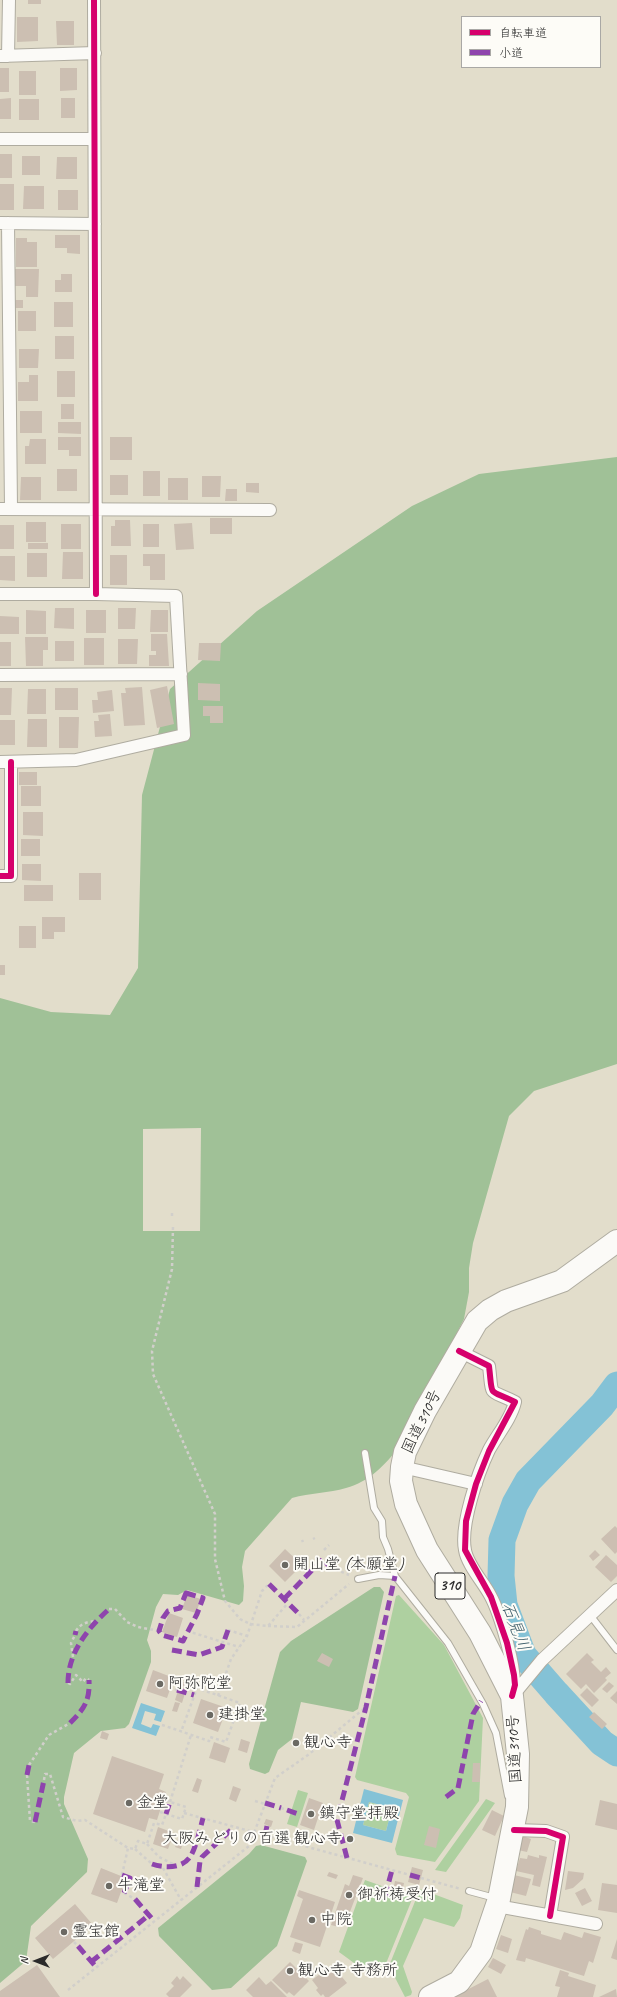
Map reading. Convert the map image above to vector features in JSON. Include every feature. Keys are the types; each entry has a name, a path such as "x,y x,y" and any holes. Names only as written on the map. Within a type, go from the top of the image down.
{"highway":[{"name":"国道310号","path":"430,1997 459,1982 481,1952 498,1903 515,1826 518,1807 518,1754 512,1696 480,1633 427,1550 406,1504 402,1481 402,1466 405,1452 425,1411 477,1321 490,1310 506,1301 562,1281 617,1241"}],"street":[{"path":"9,0 4,56 95,53"},
{"path":"94,0 97,509 96,594"},
{"path":"0,139 94,139"},
{"path":"95,224 4,223 5,508 270,510"},
{"path":"0,594 176,596 184,735 76,760 5,762 11,876 0,876"},
{"path":"0,675 181,674"},
{"path":"459,1351 489,1366 492,1389 496,1395 515,1402 489,1451 476,1484 466,1521 465,1550 491,1597 507,1644 515,1685 512,1696"},
{"path":"402,1466 476,1484"},
{"path":"512,1696 527,1676 542,1660 617,1590"},
{"path":"515,1826 546,1831 563,1837 550,1916"},
{"path":"498,1903 550,1916 596,1924"}],"lane":[{"path":"365,1452 374,1508 382,1521 383,1537 388,1549 395,1576 448,1643 483,1704 496,1733 507,1793 515,1826"},
{"path":"358,1579 379,1575 395,1576"},
{"path":"590,1616 617,1650"},
{"path":"469,1891 498,1903"}],"path":[{"path":"173,1227 172,1269 152,1351 153,1374 215,1514 215,1559 225,1602 240,1619 250,1624 297,1627 348,1585 358,1579"},
{"path":"324,1550 329,1545"},
{"path":"330,1567 358,1579"},
{"path":"218,1696 231,1659 247,1636 262,1591 269,1584"},
{"path":"268,1626 288,1603"},
{"path":"109,1609 115,1609 127,1622 138,1627 159,1631"},
{"path":"299,1614 304,1620"},
{"path":"76,1631 85,1622 96,1621"},
{"path":"228,1630 247,1636"},
{"path":"187,1631 239,1647"},
{"path":"73,1657 71,1644 75,1635"},
{"path":"68,1683 70,1684 76,1675 83,1682 86,1678 89,1680"},
{"path":"162,1725 181,1732 209,1741 210,1737 226,1742 240,1703 197,1688 181,1732"},
{"path":"68,1990 249,1846 275,1778 308,1755 366,1707"},
{"path":"29,1766 49,1735 70,1723"},
{"path":"170,1802 191,1735"},
{"path":"44,1780 45,1774 50,1774 63,1817 77,1821 85,1820 128,1848 135,1849 152,1864"},
{"path":"27,1775 30,1821 35,1822"},
{"path":"160,1812 182,1819 186,1807 164,1800"},
{"path":"255,1801 265,1804"},
{"path":"281,1808 287,1810"},
{"path":"184,1813 410,1875"},
{"path":"147,1844 154,1823 162,1825 166,1814"},
{"path":"135,1849 138,1841 147,1844 159,1856 175,1865"},
{"path":"122,1875 128,1848"},
{"path":"163,1868 181,1900"},
{"path":"421,1878 469,1891"},
{"path":"124,1893 135,1898"},
{"path":"74,1942 78,1946"}],"green space":[{"path":"617,457 617,1064 534,1091 509,1116 473,1243 469,1268 469,1292 464,1319 399,1447 394,1454 376,1472 362,1482 340,1490 292,1498 245,1551 242,1567 244,1586 243,1601 239,1605 187,1590 178,1595 163,1594 156,1607 147,1640 151,1651 151,1662 129,1724 125,1728 101,1731 74,1753 64,1797 64,1804 88,1859 87,1872 31,1926 26,1961 0,1983 0,998 51,1012 110,1015 138,968 142,795 170,689 257,611 412,506 479,474","holes":["201,1128 200,1231 143,1231 143,1129"]},
{"path":"374,1587 380,1587 384,1592 358,1709 353,1712 301,1702 292,1739 278,1750 269,1772 265,1774 250,1769 249,1764 280,1652 291,1641"},
{"path":"399,1595 444,1645 483,1718 479,1801 435,1862 397,1855 395,1849 409,1797 406,1793 357,1780 355,1777 396,1596"},
{"path":"298,1790 308,1793 297,1827 287,1824"},
{"path":"486,1799 495,1803 446,1872 435,1870"},
{"path":"369,1802 392,1808 386,1831 363,1825"},
{"path":"261,1845 305,1857 307,1861 277,1946 231,1988 212,1990 159,1936 158,1928 249,1854 256,1846"},
{"path":"365,1880 413,1897 385,1966 365,1971 339,1952"},
{"path":"420,1889 463,1905 460,1918 454,1927 424,1918 403,1966 412,1992 411,1995 405,1997 389,1966"}],"water":[{"path":"141,1703 165,1711 161,1722 154,1720 156,1714 145,1711 141,1724 151,1728 153,1724 160,1726 156,1736 132,1728"},
{"path":"364,1789 403,1800 392,1843 353,1833","holes":["369,1802 392,1808 386,1831 363,1825"]}],"building":[{"path":"28,0 41,0 41,4 28,4"},
{"path":"17,17 38,17 38,41 17,42"},
{"path":"56,21 74,21 74,45 57,45"},
{"path":"0,68 9,68 9,92 0,92"},
{"path":"60,68 77,68 77,90 60,91"},
{"path":"19,71 36,71 36,95 19,95"},
{"path":"11,98 11,119 0,119 0,99"},
{"path":"61,98 75,98 75,118 61,118"},
{"path":"19,99 39,99 39,120 19,120"},
{"path":"0,154 12,154 12,178 0,178"},
{"path":"22,156 40,156 40,175 22,175"},
{"path":"57,157 77,157 77,179 56,179"},
{"path":"0,184 14,184 14,210 0,210"},
{"path":"24,186 44,186 44,209 23,209"},
{"path":"58,190 78,190 78,210 58,210"},
{"path":"55,235 80,235 80,254 67,253 67,248 55,248"},
{"path":"16,238 27,238 27,242 37,242 37,267 16,267"},
{"path":"15,269 39,269 38,297 26,297 26,286 15,286"},
{"path":"61,274 72,274 72,292 55,292 55,280 61,280"},
{"path":"13,300 23,300 23,308 13,308"},
{"path":"54,302 73,302 73,327 54,327"},
{"path":"18,311 36,311 36,331 18,331"},
{"path":"55,336 74,336 74,359 55,359"},
{"path":"19,349 39,349 38,368 19,368"},
{"path":"57,371 75,371 75,397 57,397"},
{"path":"29,375 38,375 38,401 18,401 18,382 29,382"},
{"path":"61,404 74,404 74,419 61,419"},
{"path":"20,411 42,411 42,433 20,433"},
{"path":"58,422 81,422 81,434 58,433"},
{"path":"58,437 81,437 81,456 69,456 69,450 58,450"},
{"path":"110,437 132,437 132,460 110,460"},
{"path":"30,439 46,439 46,464 25,464 25,446 29,446"},
{"path":"57,469 77,469 77,491 57,491"},
{"path":"143,471 160,471 160,496 143,496"},
{"path":"110,475 128,475 128,495 110,495"},
{"path":"202,476 221,476 220,497 202,497"},
{"path":"21,477 41,477 41,500 20,500"},
{"path":"168,478 188,478 188,500 168,500"},
{"path":"246,483 259,483 259,493 246,492"},
{"path":"226,489 237,489 237,501 225,501"},
{"path":"210,518 232,518 232,534 210,534"},
{"path":"115,520 130,520 131,546 111,546 111,526 115,526"},
{"path":"26,522 46,522 46,542 26,542"},
{"path":"192,523 194,549 176,550 174,524"},
{"path":"61,524 81,524 81,549 61,549"},
{"path":"143,524 159,524 159,547 143,547"},
{"path":"0,525 14,525 14,549 0,549"},
{"path":"28,543 48,543 48,549 28,549"},
{"path":"63,552 83,552 83,579 62,579"},
{"path":"27,553 47,553 47,577 27,577"},
{"path":"143,554 165,554 165,580 150,580 150,566 143,566"},
{"path":"110,555 127,555 127,585 110,585"},
{"path":"0,556 15,556 15,581 0,580"},
{"path":"55,608 74,608 74,629 54,628"},
{"path":"118,608 136,608 135,629 118,629"},
{"path":"26,610 46,611 46,634 26,634"},
{"path":"86,610 106,610 106,633 86,633"},
{"path":"151,610 168,610 168,632 150,632"},
{"path":"0,616 19,617 19,634 0,634"},
{"path":"151,634 167,634 169,666 149,666 149,655 156,655 156,651 151,651"},
{"path":"25,637 48,637 48,650 43,650 43,666 26,666"},
{"path":"84,638 104,638 104,665 84,665"},
{"path":"118,639 138,639 137,664 118,664"},
{"path":"55,641 74,641 74,661 55,661"},
{"path":"0,642 11,642 11,666 0,666"},
{"path":"199,643 221,643 220,661 198,660"},
{"path":"198,683 220,684 220,701 198,700"},
{"path":"167,686 174,724 157,728 150,690"},
{"path":"142,687 145,725 124,726 121,693 126,693 125,688"},
{"path":"0,688 12,688 11,715 0,715"},
{"path":"55,688 78,688 78,710 55,710"},
{"path":"28,689 46,689 46,714 27,714"},
{"path":"112,690 114,711 93,713 92,700 98,700 97,692"},
{"path":"203,706 223,706 223,723 210,723 210,716 203,716"},
{"path":"110,714 112,736 95,737 94,721 99,721 98,715"},
{"path":"59,717 79,717 78,748 59,748"},
{"path":"28,719 47,719 47,747 27,747"},
{"path":"0,720 15,720 15,745 0,745"},
{"path":"19,772 37,772 37,785 19,785"},
{"path":"21,786 41,786 41,806 21,806"},
{"path":"23,812 43,812 43,836 23,835"},
{"path":"21,839 40,839 40,856 21,856"},
{"path":"22,864 41,864 41,881 22,880"},
{"path":"79,873 101,873 101,900 79,900"},
{"path":"24,885 53,885 53,901 24,901"},
{"path":"42,917 65,917 65,932 54,932 54,939 42,939"},
{"path":"19,926 36,926 36,948 19,948"},
{"path":"0,965 5,965 5,975 0,975"},
{"path":"615,1526 617,1528 617,1552 615,1554 601,1539"},
{"name":"開山堂 (本願堂)","path":"285,1549 302,1565 285,1582 269,1566"},
{"path":"595,1550 600,1555 593,1561 589,1556"},
{"path":"606,1555 617,1565 617,1576 611,1582 595,1567"},
{"path":"187,1595 201,1599 196,1613 182,1609"},
{"path":"169,1613 183,1618 177,1637 162,1632"},
{"path":"322,1653 333,1659 329,1667 317,1661"},
{"path":"587,1653 594,1660 591,1662 601,1672 606,1667 611,1673 605,1678 607,1680 594,1693 586,1684 581,1689 566,1674"},
{"name":"阿弥陀堂","path":"153,1670 174,1678 167,1698 146,1691"},
{"path":"181,1681 188,1684 182,1703 175,1700"},
{"path":"609,1682 614,1686 607,1693 602,1689"},
{"path":"587,1688 599,1700 592,1707 580,1695"},
{"path":"617,1691 617,1704 610,1698"},
{"name":"建掛堂","path":"201,1699 227,1708 218,1732 193,1723"},
{"path":"175,1702 180,1703 177,1712 172,1711"},
{"path":"594,1712 607,1724 602,1729 589,1717"},
{"path":"102,1731 109,1734 107,1740 100,1738"},
{"path":"241,1739 250,1742 247,1753 238,1750"},
{"path":"214,1742 230,1748 225,1763 209,1758"},
{"name":"金堂","path":"112,1756 164,1774 159,1789 166,1792 157,1820 149,1818 145,1832 93,1814"},
{"path":"473,1763 480,1763 480,1782 472,1782"},
{"path":"197,1778 202,1780 198,1793 192,1791"},
{"path":"233,1786 241,1789 236,1802 229,1799"},
{"name":"鎮守堂拝殿","path":"309,1798 323,1803 314,1830 300,1825"},
{"path":"600,1800 617,1804 617,1830 595,1825"},
{"path":"492,1810 504,1816 495,1836 482,1830"},
{"path":"266,1819 273,1821 271,1827 264,1824"},
{"path":"429,1826 440,1829 436,1848 424,1845"},
{"path":"158,1827 174,1833 168,1849 153,1844"},
{"path":"180,1834 185,1836 181,1849 175,1847"},
{"path":"522,1836 531,1839 527,1852 518,1850"},
{"path":"528,1855 539,1858 539,1855 547,1857 540,1887 532,1885 534,1875 516,1871 520,1858 527,1859"},
{"path":"412,1867 423,1870 419,1885 408,1882"},
{"name":"牛滝堂","path":"101,1868 126,1878 117,1903 91,1894"},
{"path":"568,1871 584,1873 583,1879 573,1888 565,1890"},
{"path":"329,1872 338,1875 336,1879 327,1876"},
{"name":"御祈祷受付","path":"353,1875 363,1878 346,1922 342,1920 339,1927 331,1925 345,1884 349,1886"},
{"path":"514,1875 531,1879 526,1896 510,1892"},
{"path":"395,1881 404,1883 403,1888 394,1886"},
{"path":"602,1883 617,1885 617,1913 598,1910"},
{"path":"585,1888 592,1901 582,1906 575,1893"},
{"name":"中院","path":"299,1890 335,1902 320,1947 290,1937 303,1899 297,1896"},
{"name":"霊宝館","path":"75,1904 93,1925 53,1959 35,1938"},
{"path":"529,1927 541,1931 541,1934 561,1940 564,1932 582,1938 584,1932 601,1937 593,1963 589,1961 584,1976 526,1958 525,1962 516,1960 526,1929 528,1930"},
{"path":"501,1935 512,1939 508,1953 496,1949"},
{"path":"617,1939 617,1960 611,1958"},
{"path":"295,1942 303,1944 300,1954 292,1951"},
{"path":"493,1958 506,1965 501,1974 488,1967"},
{"name":"観心寺 寺務所","path":"290,1962 309,1981 294,1996 289,1992 287,1994 272,1980"},
{"path":"37,1965 60,1997 0,1997 0,1991"},
{"path":"332,1965 347,1983 329,1997 325,1997 323,1994 321,1996 316,1990 318,1988 312,1980"},
{"path":"560,1970 569,1973 568,1976 596,1985 593,1997 557,1997 560,1987 555,1986"},
{"path":"177,1976 180,1980 183,1976 192,1985 180,1997 169,1997 166,1994 174,1986 171,1983"},
{"path":"259,1977 266,1985 271,1981 287,1997 253,1997 246,1990"},
{"path":"488,1979 497,1997 453,1997"},
{"path":"616,1989 617,1997 599,1997"}],"waterway":[{"name":"石見川","path":"617,1385 602,1405 528,1481 515,1504 502,1540 501,1576 504,1605 523,1655 602,1743 617,1753"}],"marked path":[{"path":"284,1599 323,1559 330,1567"},
{"path":"347,1858 337,1820 366,1707 395,1576"},
{"path":"269,1584 299,1614"},
{"path":"186,1593 203,1598 197,1614 183,1641 162,1635 159,1631 163,1618 168,1611 180,1608 186,1593"},
{"path":"68,1683 71,1662 80,1642 93,1625 109,1609"},
{"path":"172,1650 199,1655 222,1647 228,1630"},
{"path":"75,1635 76,1631"},
{"path":"70,1723 85,1704 88,1694 89,1680"},
{"path":"177,1690 194,1695"},
{"path":"446,1797 458,1788 473,1714 481,1701"},
{"path":"27,1775 29,1765"},
{"path":"35,1822 44,1780"},
{"path":"166,1814 170,1802"},
{"path":"265,1803 281,1808"},
{"path":"287,1810 301,1815"},
{"path":"152,1864 167,1867 177,1866 187,1861 194,1849 203,1818"},
{"path":"265,1835 267,1826"},
{"path":"197,1887 200,1861 202,1857 234,1827"},
{"path":"385,1896 392,1870"},
{"path":"122,1875 130,1878 124,1893"},
{"path":"410,1875 421,1878"},
{"path":"135,1899 154,1921"},
{"path":"91,1962 149,1915"},
{"path":"78,1946 96,1967"}],"cycle path":[{"path":"94,0 96,594"},
{"path":"0,876 11,876 11,762"},
{"path":"459,1351 489,1366 493,1391 515,1402 489,1451 476,1484 466,1521 465,1550 491,1597 507,1643 515,1685 512,1696"},
{"path":"514,1830 546,1831 563,1837 550,1916"}],"place":[{"name":"開山堂 (本願堂)","path":"285,1565"},
{"name":"阿弥陀堂","path":"160,1684"},
{"name":"建掛堂","path":"210,1715"},
{"name":"観心寺","path":"296,1743"},
{"name":"金堂","path":"129,1803"},
{"name":"鎮守堂拝殿","path":"311,1814"},
{"name":"大阪みどりの百選 観心寺","path":"350,1839"},
{"name":"牛滝堂","path":"109,1886"},
{"name":"御祈祷受付","path":"349,1895"},
{"name":"中院","path":"312,1920"},
{"name":"霊宝館","path":"64,1932"},
{"name":"観心寺 寺務所","path":"290,1971"}]}
